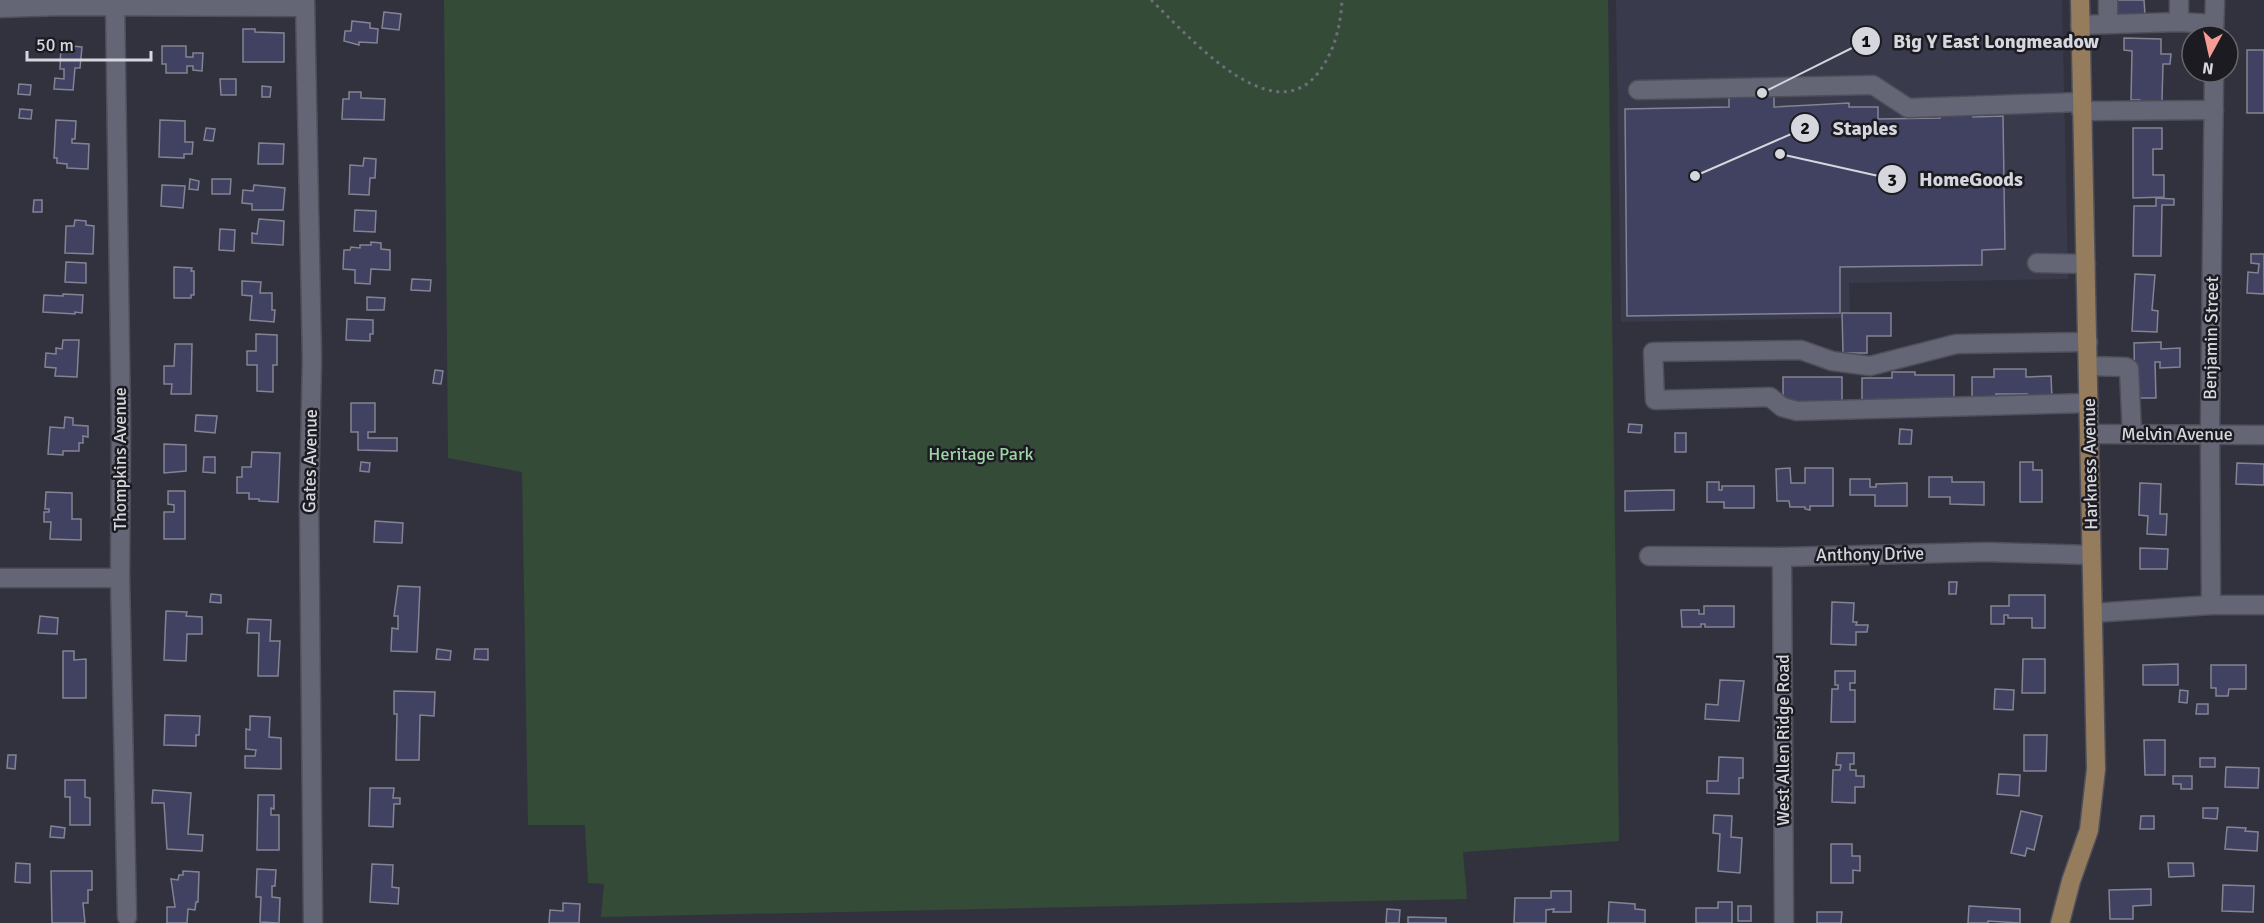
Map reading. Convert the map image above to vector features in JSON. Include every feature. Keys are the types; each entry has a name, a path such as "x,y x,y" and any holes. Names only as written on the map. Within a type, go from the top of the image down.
{"main road":[{"name":"Harkness Avenue","path":"2060,923 2071,881 2089,830 2096,769 2080,0"}],"street":[{"path":"2108,0 2109,24"},
{"path":"2179,0 2179,22"},
{"path":"2214,24 2215,0"},
{"path":"0,8 115,3 305,3"},
{"name":"Thompkins Avenue","path":"115,3 121,424 120,578 127,917"},
{"name":"Gates Avenue","path":"305,3 312,360 309,498 313,922"},
{"path":"2080,25 2179,22 2188,24"},
{"name":"Benjamin Street","path":"2211,605 2210,434 2214,84"},
{"path":"1638,90 1873,85 1908,108 2081,106 2214,110"},
{"path":"2037,263 2086,264"},
{"path":"2088,342 1956,344 1870,366 1832,362 1801,350 1653,352 1655,400 1770,397 1782,407 1797,411 2089,403"},
{"path":"2088,366 2129,369 2132,434"},
{"name":"Melvin Avenue","path":"2090,434 2264,435"},
{"name":"Anthony Drive","path":"1649,556 1782,557 1986,552 2091,555"},
{"name":"West Allen Ridge Road","path":"1782,557 1784,923"},
{"path":"0,578 120,578"},
{"path":"2093,613 2211,605 2264,605"}],"path":[{"path":"1151,0 1221,66 1264,91 1294,92 1312,81 1327,62 1336,37 1342,0"}],"shaded area":[{"path":"1616,0 2062,0 2068,279 1849,283 1850,318 1621,322"}],"green space":[{"name":"Heritage Park","path":"444,0 1608,0 1619,841 1463,852 1467,899 601,917 604,884 588,883 585,825 528,825 522,472 448,458"}],"building":[{"path":"2114,0 2144,0 2145,15 2114,17"},
{"path":"384,12 401,14 399,30 382,28"},
{"path":"352,21 370,23 370,28 378,29 377,43 359,42 359,45 344,41 345,31 351,31"},
{"path":"243,29 255,29 255,32 284,33 284,62 243,62"},
{"path":"2124,38 2161,39 2161,54 2171,54 2170,64 2163,64 2162,101 2149,101 2149,105 2140,105 2140,100 2131,100 2132,51 2124,50"},
{"path":"61,45 82,47 80,68 75,68 73,90 54,89 55,78 64,79 64,69 60,69"},
{"path":"162,46 186,46 186,57 193,57 193,53 203,53 202,71 193,70 193,66 187,66 187,73 166,73 166,64 162,64"},
{"path":"2247,50 2264,50 2264,113 2247,113"},
{"path":"220,79 236,79 236,95 221,95"},
{"path":"19,84 31,85 30,95 18,94"},
{"path":"262,86 271,87 270,97 262,97"},
{"path":"349,92 361,92 361,98 385,99 384,120 342,119 343,99 349,99"},
{"path":"1774,96 1774,107 1849,103 1849,107 1878,107 1878,119 1940,118 1940,112 1973,112 1973,117 2003,116 2005,249 1982,250 1982,265 1840,267 1840,313 1627,316 1625,109 1729,107 1729,97"},
{"path":"20,109 32,110 31,119 19,118"},
{"path":"56,120 76,121 75,139 72,139 72,143 89,144 88,169 67,168 67,164 57,163 57,158 54,158"},
{"path":"160,120 185,121 185,142 193,142 192,154 184,154 184,158 159,157"},
{"path":"206,128 215,129 213,141 204,140"},
{"path":"2133,128 2162,128 2162,149 2153,149 2153,175 2164,175 2164,197 2133,198"},
{"path":"259,143 284,144 283,164 258,164"},
{"path":"364,158 376,159 375,178 370,178 369,195 349,194 350,165 363,166"},
{"path":"190,179 199,181 198,190 189,189"},
{"path":"212,179 231,179 230,194 212,194"},
{"path":"162,185 185,186 183,208 161,206"},
{"path":"254,185 285,188 283,210 252,210 252,204 242,203 243,190 253,191"},
{"path":"2156,198 2174,199 2174,205 2162,205 2161,256 2133,256 2134,206 2156,206"},
{"path":"34,200 42,200 42,212 33,212"},
{"path":"355,210 376,211 375,232 354,231"},
{"path":"259,219 284,221 283,245 252,243 252,233 257,234"},
{"path":"75,220 86,221 86,225 94,226 93,254 65,253 66,226 74,226"},
{"path":"220,229 235,230 234,251 219,250"},
{"path":"371,242 381,243 381,249 390,250 390,270 371,269 370,284 355,283 355,270 343,269 344,250 350,250 351,247 360,248 360,245 371,245"},
{"path":"2251,254 2264,254 2264,294 2247,293 2248,272 2258,273 2259,264 2251,263"},
{"path":"66,262 86,263 86,283 65,282"},
{"path":"174,267 192,268 191,271 194,271 194,295 191,295 191,298 174,298"},
{"path":"2135,274 2155,275 2152,310 2158,311 2157,332 2132,331"},
{"path":"412,279 431,280 430,291 411,290"},
{"path":"242,281 261,282 260,293 272,293 272,310 275,310 274,322 250,320 252,296 242,295"},
{"path":"63,294 83,295 82,313 43,312 44,295 63,296"},
{"path":"367,297 385,298 384,310 367,310"},
{"path":"1842,313 1891,313 1891,336 1867,336 1867,353 1843,353"},
{"path":"347,319 373,320 373,334 370,334 370,341 346,340"},
{"path":"256,334 277,335 277,365 273,365 273,392 257,391 257,365 247,365 247,351 256,351"},
{"path":"63,340 79,340 77,377 55,376 56,368 45,367 46,353 56,354 56,348 62,349"},
{"path":"2161,342 2161,349 2180,348 2180,367 2160,368 2160,362 2155,362 2156,398 2135,398 2134,343"},
{"path":"175,344 192,344 191,394 171,394 172,384 164,384 164,366 174,366"},
{"path":"1994,369 2026,369 2026,377 2051,376 2052,400 2027,400 2027,394 1996,394 1996,401 1972,402 1972,377 1994,377"},
{"path":"435,370 443,371 441,384 433,383"},
{"path":"1892,372 1915,372 1915,375 1954,375 1954,401 1862,402 1862,378 1892,378"},
{"path":"1783,377 1842,377 1842,403 1783,404"},
{"path":"351,403 375,403 375,432 368,432 368,438 397,438 397,451 358,450 358,432 351,432"},
{"path":"196,415 217,416 215,433 195,431"},
{"path":"65,417 73,418 73,425 88,426 88,437 83,436 83,443 79,443 79,451 63,451 63,455 48,454 50,427 64,428"},
{"path":"1629,424 1642,425 1641,433 1628,432"},
{"path":"1900,429 1912,430 1911,444 1899,444"},
{"path":"1675,433 1686,433 1686,452 1675,452"},
{"path":"164,444 186,445 186,471 164,473"},
{"path":"252,452 280,453 278,502 249,499 249,493 237,493 237,477 242,477 242,467 251,467"},
{"path":"204,457 215,457 215,473 203,472"},
{"path":"361,462 370,463 369,472 360,471"},
{"path":"2020,462 2033,462 2033,470 2042,470 2042,502 2020,502"},
{"path":"2237,463 2264,464 2264,485 2236,484"},
{"path":"1790,468 1791,483 1805,483 1805,468 1833,468 1833,506 1810,506 1810,510 1805,507 1790,507 1789,501 1777,501 1776,469"},
{"path":"1929,477 1952,477 1952,482 1984,482 1984,505 1950,504 1950,497 1929,497"},
{"path":"1850,479 1870,479 1870,487 1876,487 1876,484 1907,483 1907,506 1875,506 1875,495 1850,495"},
{"path":"1707,482 1719,482 1719,490 1722,490 1722,486 1754,486 1754,508 1724,508 1724,502 1707,502"},
{"path":"2140,483 2161,484 2160,514 2167,514 2166,535 2147,534 2148,516 2139,515"},
{"path":"1674,490 1674,510 1625,511 1625,491"},
{"path":"168,491 185,491 185,539 164,539 164,512 174,512 174,505 168,504"},
{"path":"46,492 72,493 72,519 81,519 81,540 50,539 51,522 44,522 44,512 49,512 49,509 45,509"},
{"path":"375,521 403,523 402,543 374,542"},
{"path":"2140,548 2168,549 2167,569 2140,569"},
{"path":"1949,582 1957,582 1956,594 1949,594"},
{"path":"398,586 420,587 417,652 391,651 392,628 398,629 398,616 394,616"},
{"path":"211,594 221,595 221,603 210,602"},
{"path":"2009,595 2045,595 2045,628 2032,628 2032,618 2008,618 2008,615 2004,615 2004,624 1991,624 1991,606 2009,606"},
{"path":"1832,602 1854,603 1853,622 1857,622 1856,625 1868,625 1867,632 1856,632 1856,645 1831,644"},
{"path":"1704,606 1734,606 1734,627 1705,627 1705,624 1701,624 1701,627 1682,627 1681,610 1699,610 1699,614 1704,614"},
{"path":"166,611 187,612 186,616 202,617 202,634 187,634 186,661 164,660"},
{"path":"40,616 58,618 57,634 38,633"},
{"path":"248,619 271,620 270,641 280,641 278,676 258,676 259,633 247,633"},
{"path":"437,649 451,651 450,660 436,659"},
{"path":"475,649 488,649 488,660 474,659"},
{"path":"63,651 74,651 74,660 86,659 86,698 63,698"},
{"path":"2023,659 2045,659 2045,693 2022,693"},
{"path":"2178,664 2178,685 2143,685 2143,665"},
{"path":"2211,665 2246,665 2246,689 2229,689 2228,696 2216,696 2216,688 2211,688"},
{"path":"1835,671 1855,671 1855,683 1850,683 1850,690 1855,690 1855,722 1831,722 1832,689 1838,689 1838,685 1835,685"},
{"path":"1720,680 1744,681 1739,721 1705,719 1706,704 1718,705"},
{"path":"1995,689 2014,690 2013,710 1994,709"},
{"path":"2180,690 2188,691 2187,703 2179,702"},
{"path":"394,691 435,692 434,716 420,715 419,760 396,760 397,714 394,714"},
{"path":"2197,704 2208,704 2208,714 2196,714"},
{"path":"165,715 200,716 196,746 164,745"},
{"path":"250,716 270,717 269,737 281,738 281,769 245,768 245,756 255,756 256,750 246,749 246,729 250,730"},
{"path":"2024,735 2047,735 2046,771 2024,771"},
{"path":"2144,740 2165,740 2165,775 2145,775"},
{"path":"1837,753 1854,753 1854,764 1850,764 1850,770 1856,770 1856,776 1864,776 1864,787 1855,787 1855,803 1832,802 1833,770 1840,770 1841,765 1836,765"},
{"path":"8,755 16,755 15,769 7,768"},
{"path":"1719,757 1743,758 1743,778 1739,778 1739,794 1707,793 1707,781 1718,781"},
{"path":"2200,758 2215,758 2215,767 2200,767"},
{"path":"2226,767 2259,768 2258,788 2225,787"},
{"path":"1999,774 2020,775 2019,796 1997,794"},
{"path":"2173,776 2192,776 2192,789 2181,789 2181,784 2173,784"},
{"path":"65,780 85,780 85,797 90,798 90,825 70,825 70,797 65,797"},
{"path":"370,788 394,788 393,798 400,798 400,804 394,804 393,827 369,826"},
{"path":"153,790 191,793 188,834 203,835 202,851 167,849 164,803 152,803"},
{"path":"258,795 274,795 274,809 271,808 271,815 279,815 279,850 257,850"},
{"path":"2203,808 2218,808 2217,819 2203,818"},
{"path":"2021,811 2042,816 2034,850 2027,848 2025,856 2011,853"},
{"path":"1714,815 1732,816 1731,837 1742,838 1740,873 1718,871 1720,834 1713,833"},
{"path":"2141,816 2154,816 2154,829 2140,829"},
{"path":"51,826 65,828 64,838 50,837"},
{"path":"2227,827 2246,828 2245,831 2258,832 2257,851 2225,849"},
{"path":"1831,844 1852,844 1852,856 1860,856 1860,871 1853,870 1853,883 1831,883"},
{"path":"16,863 30,864 30,883 15,882"},
{"path":"2168,863 2193,863 2194,876 2169,877"},
{"path":"372,864 393,865 392,887 399,888 398,904 370,902"},
{"path":"257,869 276,870 272,897 280,898 279,923 260,922 261,897 256,897"},
{"path":"51,871 92,871 92,890 88,890 88,903 83,903 85,923 52,923"},
{"path":"183,871 199,872 198,902 196,902 195,910 188,909 187,923 167,923 167,907 175,907 171,879 178,880 179,875 183,875"},
{"path":"2223,885 2254,886 2253,912 2222,911"},
{"path":"2151,889 2151,905 2133,906 2133,919 2110,919 2109,890"},
{"path":"1551,891 1571,891 1571,912 1546,910 1546,923 1514,923 1515,898 1551,898"},
{"path":"1609,902 1635,904 1635,909 1645,910 1645,923 1608,923"},
{"path":"1718,902 1732,902 1732,923 1696,923 1696,908 1718,908"},
{"path":"563,903 580,904 579,923 549,923 550,910 563,911"},
{"path":"1738,906 1751,906 1751,921 1738,921"},
{"path":"1969,906 2020,909 2020,923 1988,921 1988,923 1968,923"},
{"path":"1387,909 1400,910 1399,923 1386,923"},
{"path":"1817,912 1842,912 1841,923 1817,923"},
{"path":"1408,917 1446,918 1446,923 1408,923"}],"place":[{"name":"Big Y East Longmeadow","path":"1762,93"},
{"name":"HomeGoods","path":"1780,154"},
{"name":"Staples","path":"1695,176"}]}
